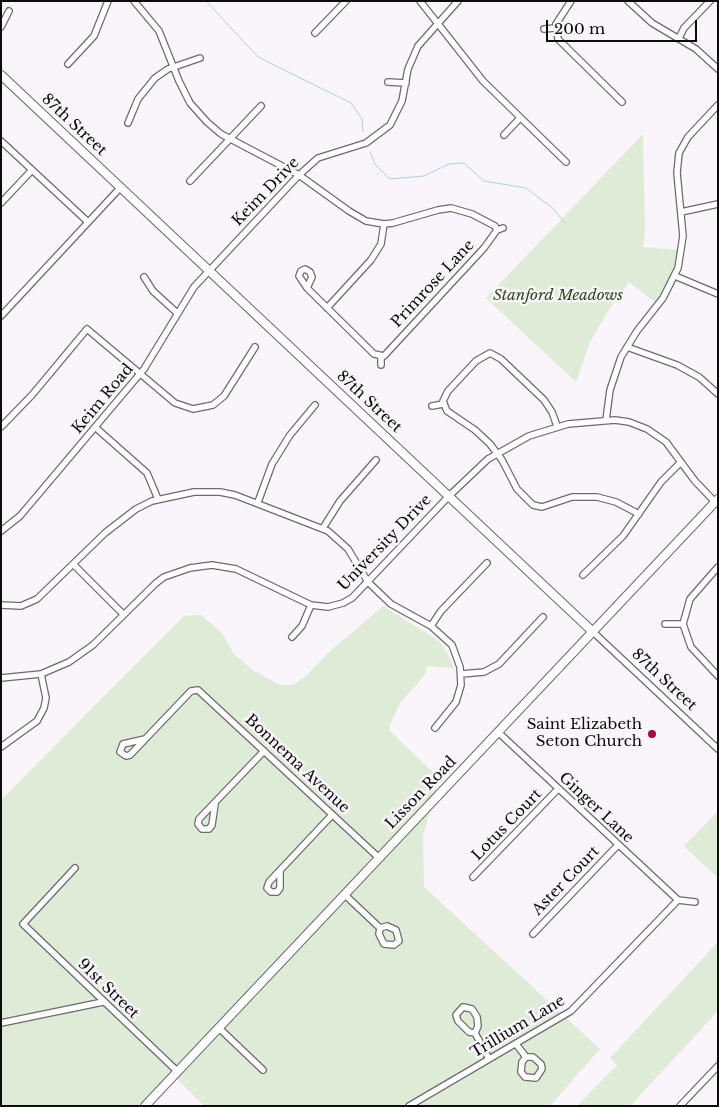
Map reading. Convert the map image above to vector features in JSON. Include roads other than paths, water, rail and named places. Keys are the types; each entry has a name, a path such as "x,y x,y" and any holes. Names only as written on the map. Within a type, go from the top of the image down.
{"street":[{"path":"68,64 97,31 108,1"},
{"path":"134,1 159,31 184,93 198,113 214,128 230,139 299,175 359,218 384,224 381,244 372,260 327,308"},
{"path":"315,33 346,1"},
{"path":"420,1 483,81 566,162"},
{"name":"Keim Drive","path":"209,271 299,175 323,156 357,147 386,130 398,112 408,69 418,46 458,1"},
{"path":"571,1 559,15 555,28 558,39 565,48 622,102"},
{"path":"628,1 652,23 696,49 718,69"},
{"path":"679,38 684,28 710,1"},
{"path":"1,27 9,11"},
{"path":"544,29 555,28"},
{"path":"128,123 142,94 161,74 174,67 200,58"},
{"name":"87th Street","path":"1,75 718,749"},
{"path":"388,82 406,83"},
{"path":"606,420 610,390 627,347 663,298 676,276 682,244 677,172 679,153 688,137 718,105"},
{"path":"190,181 261,106"},
{"path":"504,135 520,118"},
{"path":"1,141 88,222"},
{"path":"1,203 32,170"},
{"path":"1,316 120,188"},
{"path":"681,212 718,204"},
{"name":"Primrose Lane","path":"381,357 387,354 393,345 500,229 472,214 451,208 384,224"},
{"name":"Keim Road","path":"1,532 20,516 140,374 156,353 194,287 209,271"},
{"path":"676,276 718,294"},
{"path":"144,278 152,291 177,314"},
{"path":"307,288 374,354 381,357 381,365"},
{"path":"1,427 32,395 87,330 176,403 188,408 202,409 213,405 224,396 255,347"},
{"path":"490,344 490,353"},
{"path":"627,347 677,365 699,377 718,394"},
{"path":"443,404 448,391 481,356 490,353 498,356 544,400 552,412 557,426"},
{"path":"432,406 443,404"},
{"path":"443,404 447,411 482,436 497,453 521,494 536,506 542,507 560,500 586,496 616,502 639,514"},
{"path":"258,502 272,464 290,435 315,405"},
{"name":"University Drive","path":"1,678 41,674 81,654 164,577 190,568 212,565 246,572 311,605 328,607 343,603 352,598 368,582 476,469 497,453 529,436 557,426 580,421 606,420 629,422 647,429 666,442 694,481 716,501"},
{"path":"95,427 147,473 158,499"},
{"path":"323,528 340,501 376,460"},
{"path":"583,575 612,549 661,482 681,462"},
{"path":"1,605 21,606 37,599 121,520 136,509 158,499 183,493 206,491 235,495 258,502 323,528 348,549 368,582 391,604 431,626 452,645 462,674 456,702 435,728"},
{"name":"Lisson Road","path":"145,1106 716,501"},
{"path":"431,626 442,611 487,563"},
{"path":"74,565 123,614"},
{"path":"716,571 690,599 683,624 690,647 718,676"},
{"path":"292,637 302,626 311,605"},
{"path":"462,674 484,672 499,664 542,617"},
{"path":"665,624 683,624"},
{"path":"1,748 37,721 44,708 46,698 41,674"},
{"name":"Bonnema Avenue","path":"145,739 192,691 198,690 378,857"},
{"name":"Ginger Lane","path":"498,732 678,900"},
{"path":"215,804 264,751"},
{"name":"Lotus Court","path":"473,877 558,790"},
{"path":"280,871 332,815"},
{"name":"Aster Court","path":"533,934 618,845"},
{"name":"91st Street","path":"75,868 22,924 177,1071"},
{"path":"344,894 380,928"},
{"path":"678,900 695,902"},
{"name":"Trillium Lane","path":"409,1106 516,1044 579,1004 678,900"},
{"path":"1,1023 103,1002"},
{"path":"463,1007 472,1009 477,1017 478,1026 475,1033 469,1032 458,1021 456,1015 463,1007"},
{"path":"219,1028 263,1070"},
{"path":"475,1033 489,1059"},
{"path":"516,1044 526,1057"},
{"path":"680,1106 718,1066"}],"waterway":[{"path":"206,1 258,57 351,103 362,119 363,132"},
{"path":"370,152 375,164 390,179 424,176 449,164 464,163 484,181 526,188 554,209 564,222"}],"place":[{"name":"Saint Elizabeth Seton Church","path":"652,734"}],"park label":[{"name":"Stanford Meadows","path":"558,296"}]}
